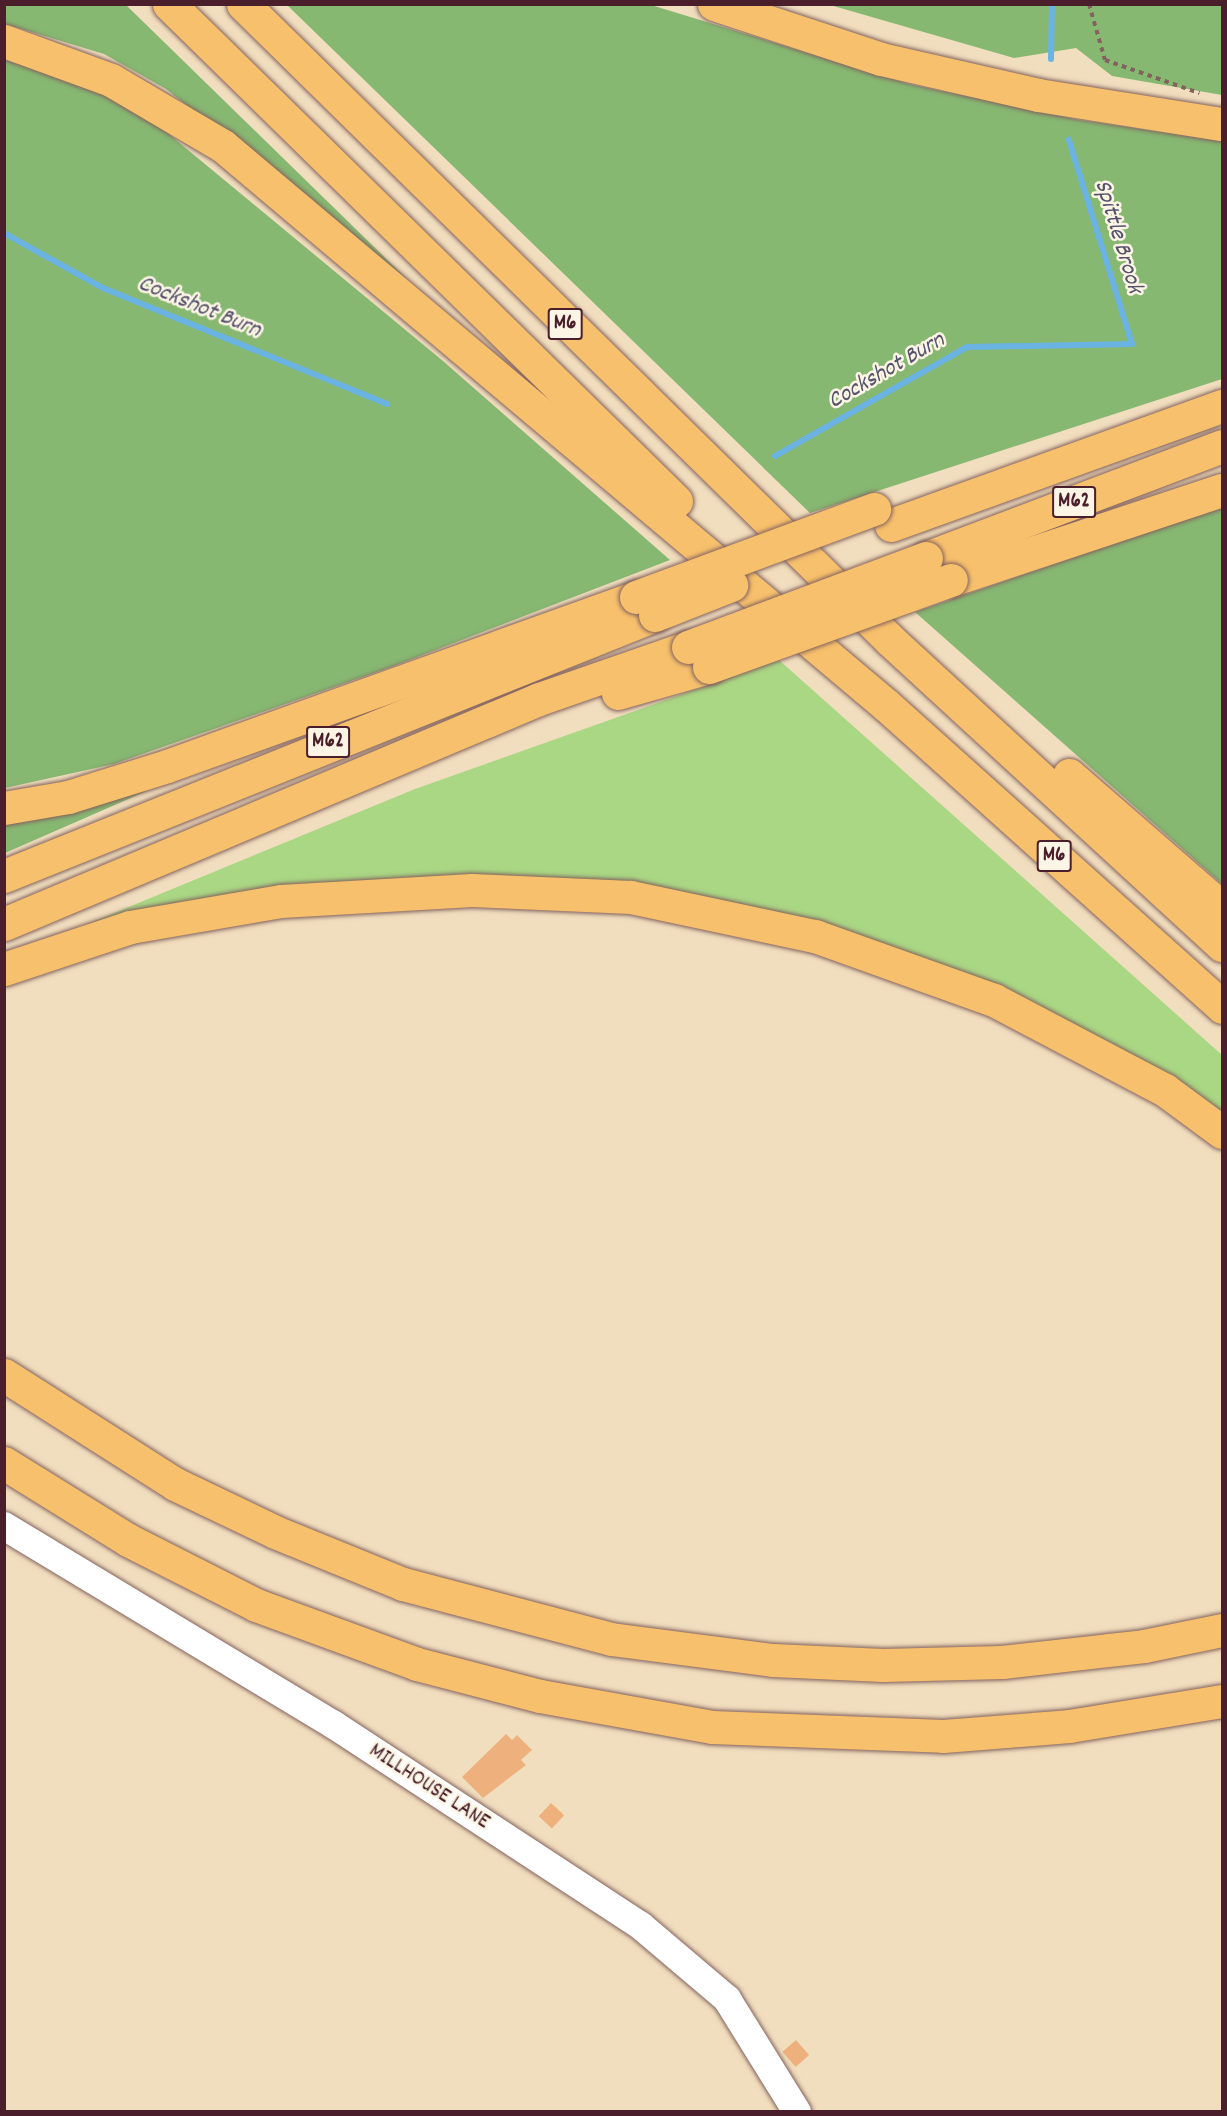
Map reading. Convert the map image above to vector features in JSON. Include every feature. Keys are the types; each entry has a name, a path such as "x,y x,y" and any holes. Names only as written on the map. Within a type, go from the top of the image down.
{"highway":[{"name":"M6","path":"169,4 886,705 1222,1007"},
{"name":"M6","path":"243,4 890,640 1222,945"},
{"path":"714,4 881,58 1038,95 1217,110"},
{"path":"4,40 111,80 223,146 886,705"},
{"name":"M62","path":"4,876 645,606 882,517 1054,464 1222,406"},
{"name":"M62","path":"4,924 429,748 699,657 926,558 1222,446"},
{"path":"699,657 951,580 1222,490"},
{"path":"4,808 68,797 167,766 645,606"},
{"path":"890,640 1071,776 1222,908"},
{"path":"4,969 130,927 281,901 472,890 631,897 815,936 994,1000 1165,1090 1222,1132"},
{"path":"4,1375 175,1484 275,1532 402,1584 611,1640 773,1660 883,1665 1014,1661 1144,1646 1222,1630"},
{"path":"4,1463 128,1540 256,1605 417,1664 551,1698 712,1727 943,1736 1069,1726 1222,1701"}],"street":[{"name":"MILLHOUSE LANE","path":"4,1526 334,1725 641,1926 727,1999 797,2112"}],"path":[{"path":"1089,4 1105,60 1217,110"}],"green space":[{"path":"5,5 126,5 407,279 166,89 104,54 5,24"},
{"path":"287,5 651,5 909,84 1080,120 1222,141 1222,379 810,513"},
{"path":"830,5 1222,5 1222,95 1112,76 1076,48 1014,58"},
{"path":"4,57 72,77 159,126 443,361 670,560 394,666 114,764 5,788"},
{"path":"1222,506 1222,884 915,612"},
{"path":"779,660 1222,1055 1222,1117 1047,1014 592,884 56,937 415,789"},
{"path":"149,790 5,853 4,825"}],"building":[{"path":"506,1734 512,1740 517,1735 532,1750 521,1760 526,1765 483,1798 462,1777"},
{"path":"551,1803 564,1815 552,1828 539,1816"},
{"path":"796,2040 809,2055 796,2067 782,2052"}],"waterway":[{"name":"Spittle Brook","path":"1051,59 1052,4"},
{"name":"Cockshot Burn","path":"775,456 967,347 1132,344 1069,140"},
{"name":"Cockshot Burn","path":"4,233 103,288 387,404"}]}
